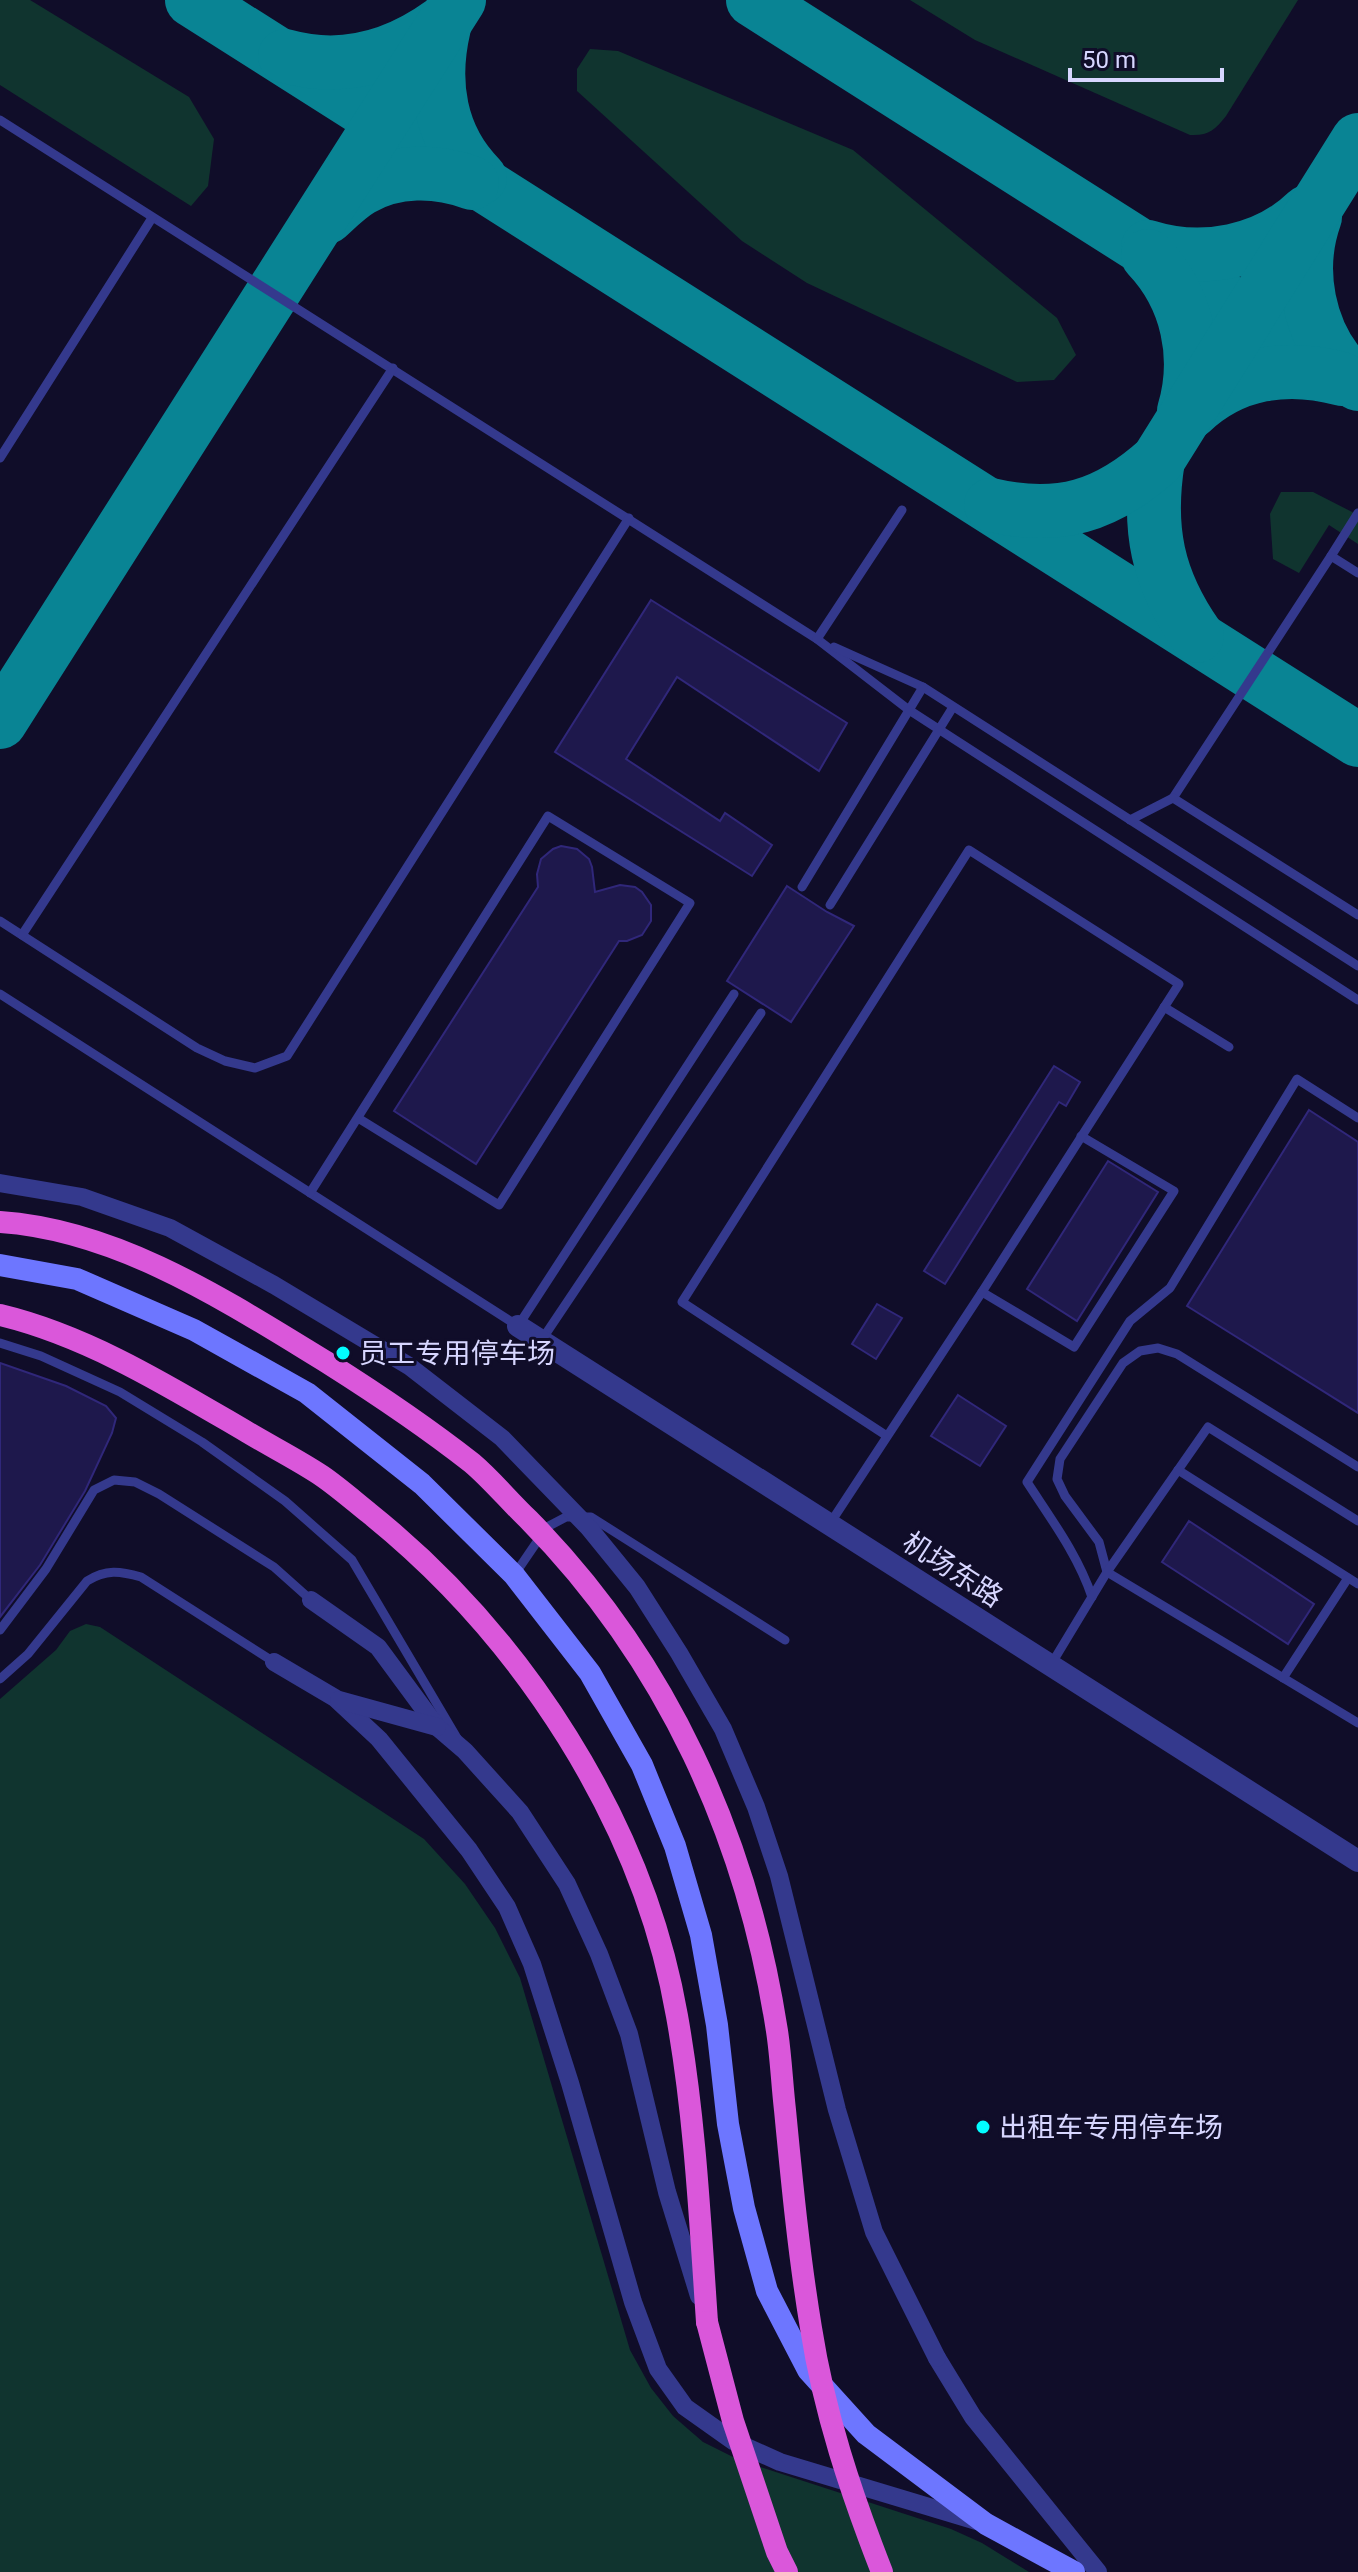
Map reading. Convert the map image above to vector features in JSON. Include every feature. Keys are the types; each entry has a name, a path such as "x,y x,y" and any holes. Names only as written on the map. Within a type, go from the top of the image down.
{"highway":[{"path":"0,1222 79,1236 155,1265 259,1321 379,1394 475,1466 557,1549 644,1666 688,1743 725,1824 747,1890 778,2034 801,2250 819,2373 858,2512 882,2572"},
{"path":"0,1315 69,1338 133,1368 323,1477 405,1542 486,1625 543,1699 597,1787 637,1879 659,1944 678,2028 698,2193 707,2322 733,2421 777,2552 787,2572"}],"main road":[{"path":"0,1265 77,1279 194,1330 307,1393 422,1484 514,1575 590,1673 642,1765 675,1846 701,1935 717,2025 730,2138 744,2208 767,2291 808,2370 866,2434 986,2524 1074,2572"}],"street":[{"path":"0,1183 82,1197 170,1228 274,1285 409,1366 502,1438 589,1528 637,1587 723,1729 756,1807 783,1891 837,2110 874,2232 937,2358 973,2417 1098,2572"},
{"name":"机场东路","path":"518,1326 1358,1861"},
{"path":"311,1600 378,1647 437,1727 465,1751 520,1812 567,1884 599,1954 629,2034 667,2192 707,2322"},
{"path":"274,1662 335,1698 379,1739 469,1850 507,1907 532,1964 556,2038 633,2302 658,2369 685,2407 733,2441 780,2462 986,2524"},
{"path":"335,1698 437,1727"}],"lane":[{"path":"0,120 817,639 909,710 1358,1000"},
{"path":"0,458 152,218"},
{"path":"22,935 393,368"},
{"path":"817,639 902,510"},
{"path":"1130,820 1173,798 1358,513"},
{"path":"0,921 197,1048 225,1061 255,1068 287,1056 629,518"},
{"path":"1331,556 1358,573"},
{"path":"817,639 923,687 1358,966"},
{"path":"802,887 923,687"},
{"path":"830,905 953,707"},
{"path":"1173,798 1358,915"},
{"path":"310,1193 548,816 690,903 499,1205 358,1118"},
{"path":"829,1525 982,1292 1179,984 969,850 682,1302 887,1436"},
{"path":"0,994 518,1326 734,994"},
{"path":"1164,1007 1229,1047"},
{"path":"541,1341 761,1013"},
{"path":"1092,1597 1074,1555 1027,1482 1130,1321 1170,1288 1297,1079 1358,1118"},
{"path":"982,1292 1074,1347 1174,1191 1081,1136"},
{"path":"0,1343 41,1356 120,1392 202,1442 285,1501 352,1560 465,1751"},
{"path":"1358,1467 1177,1354 1158,1348 1140,1351 1123,1363 1060,1459 1057,1479 1065,1496 1099,1542 1107,1572 1358,1723"},
{"path":"1050,1666 1107,1572 1208,1427 1358,1521"},
{"path":"1178,1470 1358,1584"},
{"path":"0,1630 46,1569 94,1490 114,1480 135,1482 159,1494 274,1567 311,1600"},
{"path":"534,1512 547,1527"},
{"path":"514,1575 547,1527 566,1517 591,1517 785,1640"},
{"path":"1,1677 28,1654 87,1581 99,1573 118,1571 141,1577 274,1662"},
{"path":"1283,1678 1348,1578"}],"green space":[{"path":"0,0 30,0 189,97 214,139 208,186 191,206 0,85"},
{"path":"910,0 1298,0 1226,116 1211,131 1190,135 975,40"},
{"path":"590,49 618,51 853,150 1057,318 1076,355 1054,380 1017,382 807,283 742,241 577,91 577,69"},
{"path":"1281,492 1313,492 1358,515 1358,544 1329,525 1299,573 1273,559 1270,514"},
{"path":"86,1624 100,1627 424,1839 465,1884 495,1928 520,1978 630,2350 651,2388 673,2416 703,2442 739,2460 951,2529 982,2543 1029,2572 0,2572 0,1699 56,1650 70,1631"}],"building":[{"path":"651,600 847,723 819,771 677,677 626,759 720,821 725,813 772,845 752,876 555,752"},
{"path":"561,846 577,849 589,859 595,892 620,885 635,887 642,892 651,905 651,921 642,935 619,941 476,1164 394,1111 538,887 541,859"},
{"path":"787,886 854,926 791,1022 727,981"},
{"path":"1054,1066 1080,1082 1066,1106 1059,1102 945,1284 924,1271"},
{"path":"1309,1110 1358,1142 1358,1413 1187,1306"},
{"path":"1108,1161 1158,1192 1077,1321 1027,1289"},
{"path":"877,1304 902,1318 876,1359 852,1344"},
{"path":"0,1363 66,1386 106,1406 116,1418 85,1491 40,1565 0,1617"},
{"path":"958,1395 1006,1426 980,1466 931,1436"},
{"path":"1189,1521 1314,1604 1288,1644 1162,1562"}],"taxiway":[{"path":"192,0 1358,740"},
{"path":"0,722 459,0"},
{"path":"753,0 1358,384"},
{"path":"285,56 327,62 367,58 406,45 442,23"},
{"path":"444,27 438,68 442,108 455,145 480,178"},
{"path":"991,505 1039,511 1081,506 1120,489 1158,460 1358,140"},
{"path":"327,217 357,192 388,178 430,174 472,183"},
{"path":"1148,247 1190,254 1232,251 1272,237 1307,212"},
{"path":"1315,217 1306,258 1309,300 1322,339 1346,373"},
{"path":"1148,256 1173,290 1187,329 1191,370 1184,411"},
{"path":"1191,412 1225,388 1262,375 1301,372 1342,379"},
{"path":"1158,460 1154,508 1158,552 1172,594 1197,636"}],"place":[{"name":"员工专用停车场","path":"343,1353"},
{"name":"出租车专用停车场","path":"983,2127"}]}
